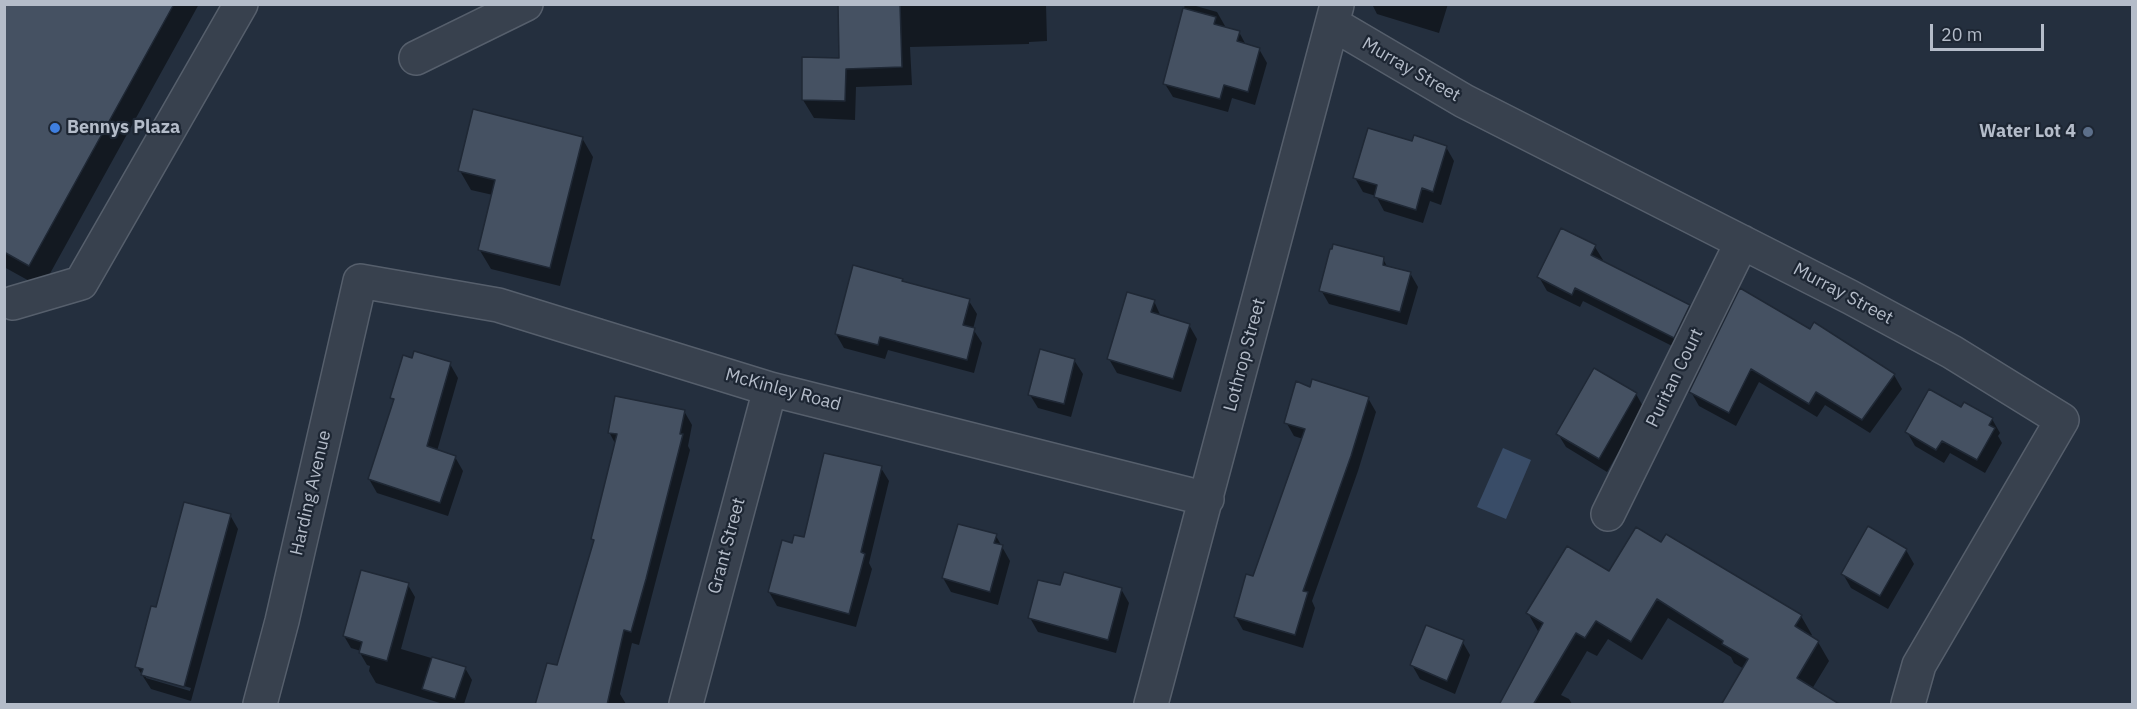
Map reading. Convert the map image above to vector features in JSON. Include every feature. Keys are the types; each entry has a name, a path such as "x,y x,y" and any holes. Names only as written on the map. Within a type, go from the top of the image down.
{"street":[{"path":"13,303 81,283 241,4"},
{"path":"416,58 526,4"},
{"name":"Murray Street","path":"1335,14 1464,101 1850,297 1952,352 2062,420 1919,665 1908,705"},
{"name":"Lothrop Street","path":"1150,705 1335,14"},
{"name":"Puritan Court","path":"1608,514 1742,242"},
{"name":"McKinley Road","path":"360,281 498,304 770,389 1207,499"},
{"name":"Harding Avenue","path":"260,705 285,610 360,281"},
{"name":"Grant Street","path":"686,705 770,389"}],"water":[{"path":"1503,448 1531,460 1506,519 1477,507"}],"building":[{"name":"Bennys Plaza","path":"4,4 174,4 29,266 4,252"},
{"path":"838,4 900,4 902,67 846,69 845,101 802,100 802,57 839,58"},
{"path":"1183,8 1216,17 1214,24 1240,31 1237,41 1260,48 1248,92 1224,85 1220,99 1163,84"},
{"path":"473,109 583,137 550,268 478,250 495,180 458,171"},
{"path":"1368,128 1412,141 1414,135 1447,146 1433,192 1422,188 1416,210 1374,197 1377,185 1353,178"},
{"path":"1561,228 1596,245 1591,255 1690,305 1674,338 1575,288 1572,295 1537,277"},
{"path":"1333,244 1384,257 1383,265 1411,272 1400,312 1319,291"},
{"path":"853,265 970,299 963,325 975,328 967,360 880,337 878,345 835,334"},
{"path":"1740,288 1810,329 1814,322 1895,374 1862,420 1816,392 1809,404 1751,369 1729,413 1689,392"},
{"path":"1127,292 1155,300 1151,312 1190,324 1173,379 1107,359"},
{"path":"1040,349 1075,359 1064,404 1028,395"},
{"path":"414,351 451,362 427,446 456,456 440,503 368,479 394,399 390,398 403,355 412,358"},
{"path":"1594,368 1637,393 1599,459 1556,434"},
{"path":"1312,379 1369,397 1351,456 1303,591 1308,592 1295,635 1234,617 1246,574 1253,576 1305,429 1284,423 1296,381 1310,387"},
{"path":"1929,389 1961,407 1964,402 1993,418 1989,425 1995,428 1977,460 1942,441 1936,450 1905,432"},
{"path":"615,396 685,410 680,434 683,434 646,579 631,632 624,630 607,705 535,705 547,663 557,665 594,540 591,539 617,434 608,433"},
{"path":"824,453 882,466 861,552 865,554 849,614 768,592 782,540 792,543 794,535 804,537"},
{"path":"184,502 231,514 184,687 141,675 143,669 135,667 151,606 156,607"},
{"path":"958,524 997,534 994,543 1003,545 990,592 942,578"},
{"path":"1868,526 1907,549 1880,596 1841,574"},
{"path":"1636,527 1661,542 1666,534 1802,615 1795,626 1819,641 1797,678 1841,705 1721,705 1748,659 1657,599 1631,642 1596,621 1585,638 1576,633 1533,705 1499,705 1543,623 1526,613 1567,546 1609,571"},
{"path":"361,570 409,583 387,661 359,653 362,642 343,636"},
{"path":"1064,572 1122,588 1108,640 1028,618 1038,580 1060,585"},
{"path":"1426,625 1464,640 1447,681 1410,665"},
{"path":"432,657 466,667 455,699 422,689"}],"place":[{"name":"Bennys Plaza","path":"55,128"},
{"name":"Water Lot 4","path":"2088,132"}]}
